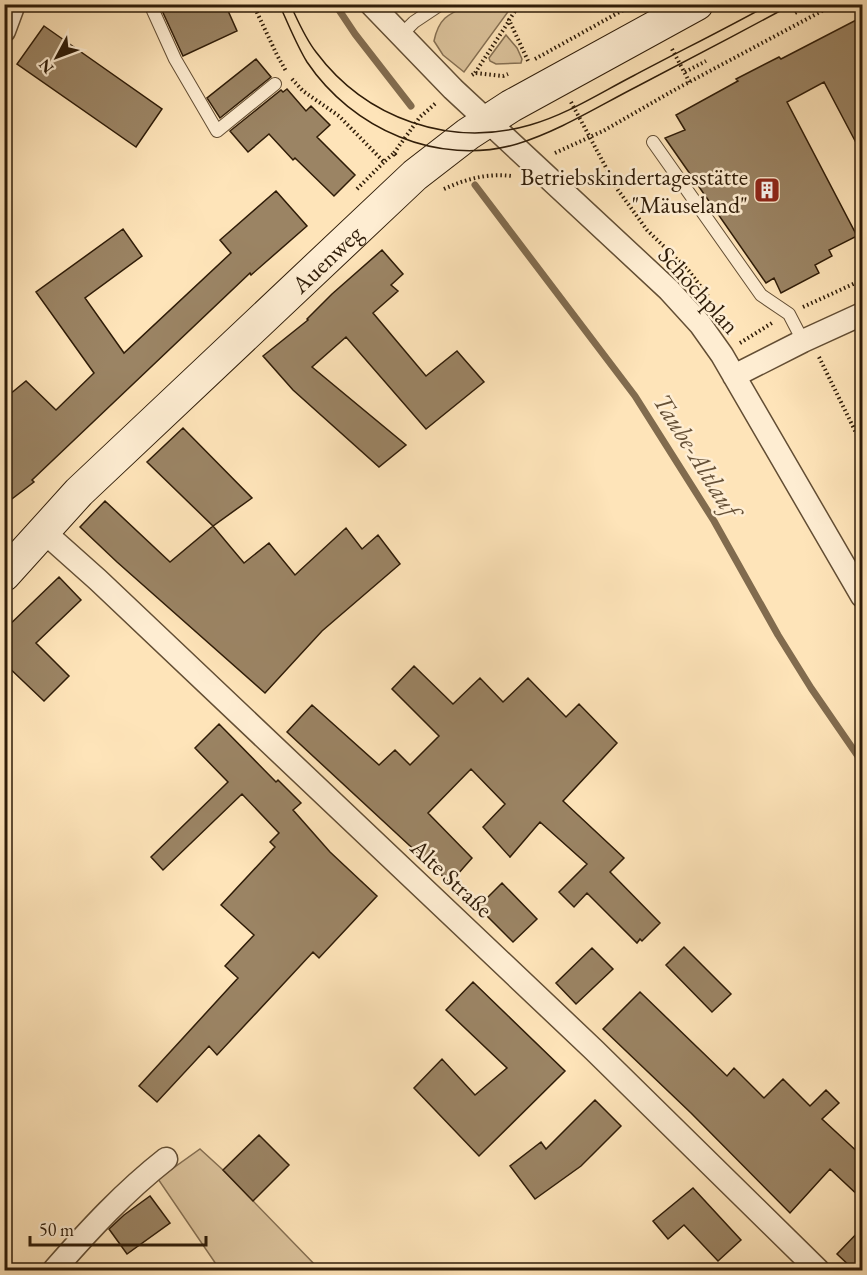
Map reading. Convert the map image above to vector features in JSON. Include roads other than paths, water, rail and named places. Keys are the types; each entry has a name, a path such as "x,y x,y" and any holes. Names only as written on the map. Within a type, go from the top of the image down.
{"main road":[{"name":"Auenweg","path":"4,575 80,492 404,164 487,121 697,4"}],"street":[{"path":"4,31 14,4"},
{"name":"Schochplan","path":"371,4 453,89 669,290 700,324 734,376 862,596"},
{"path":"734,376 806,339 862,314"},
{"name":"Alte Straße","path":"44,531 594,1050 818,1270"},
{"path":"54,1270 100,1217 166,1159"}],"lane":[{"path":"150,4 175,59 216,131 275,84"},
{"path":"400,36 414,22 441,4"},
{"path":"652,142 761,295 789,314 806,339"}],"waterway":[{"name":"Taube-Altlauf","path":"335,4 355,34 411,106"},
{"name":"Taube-Altlauf","path":"475,185 635,396 714,521 778,635 862,762"}],"tram line":[{"path":"279,4 307,62 326,86 348,106 372,123 399,137 428,146 457,150 487,150 533,139 578,118 793,4"},
{"path":"290,4 316,52 336,75 359,95 385,111 412,122 440,130 470,133 500,131 530,125 557,116 770,4"}],"place":[{"name":"Betriebskindertagesstätte \"Mäuseland\"","path":"767,190"}]}
